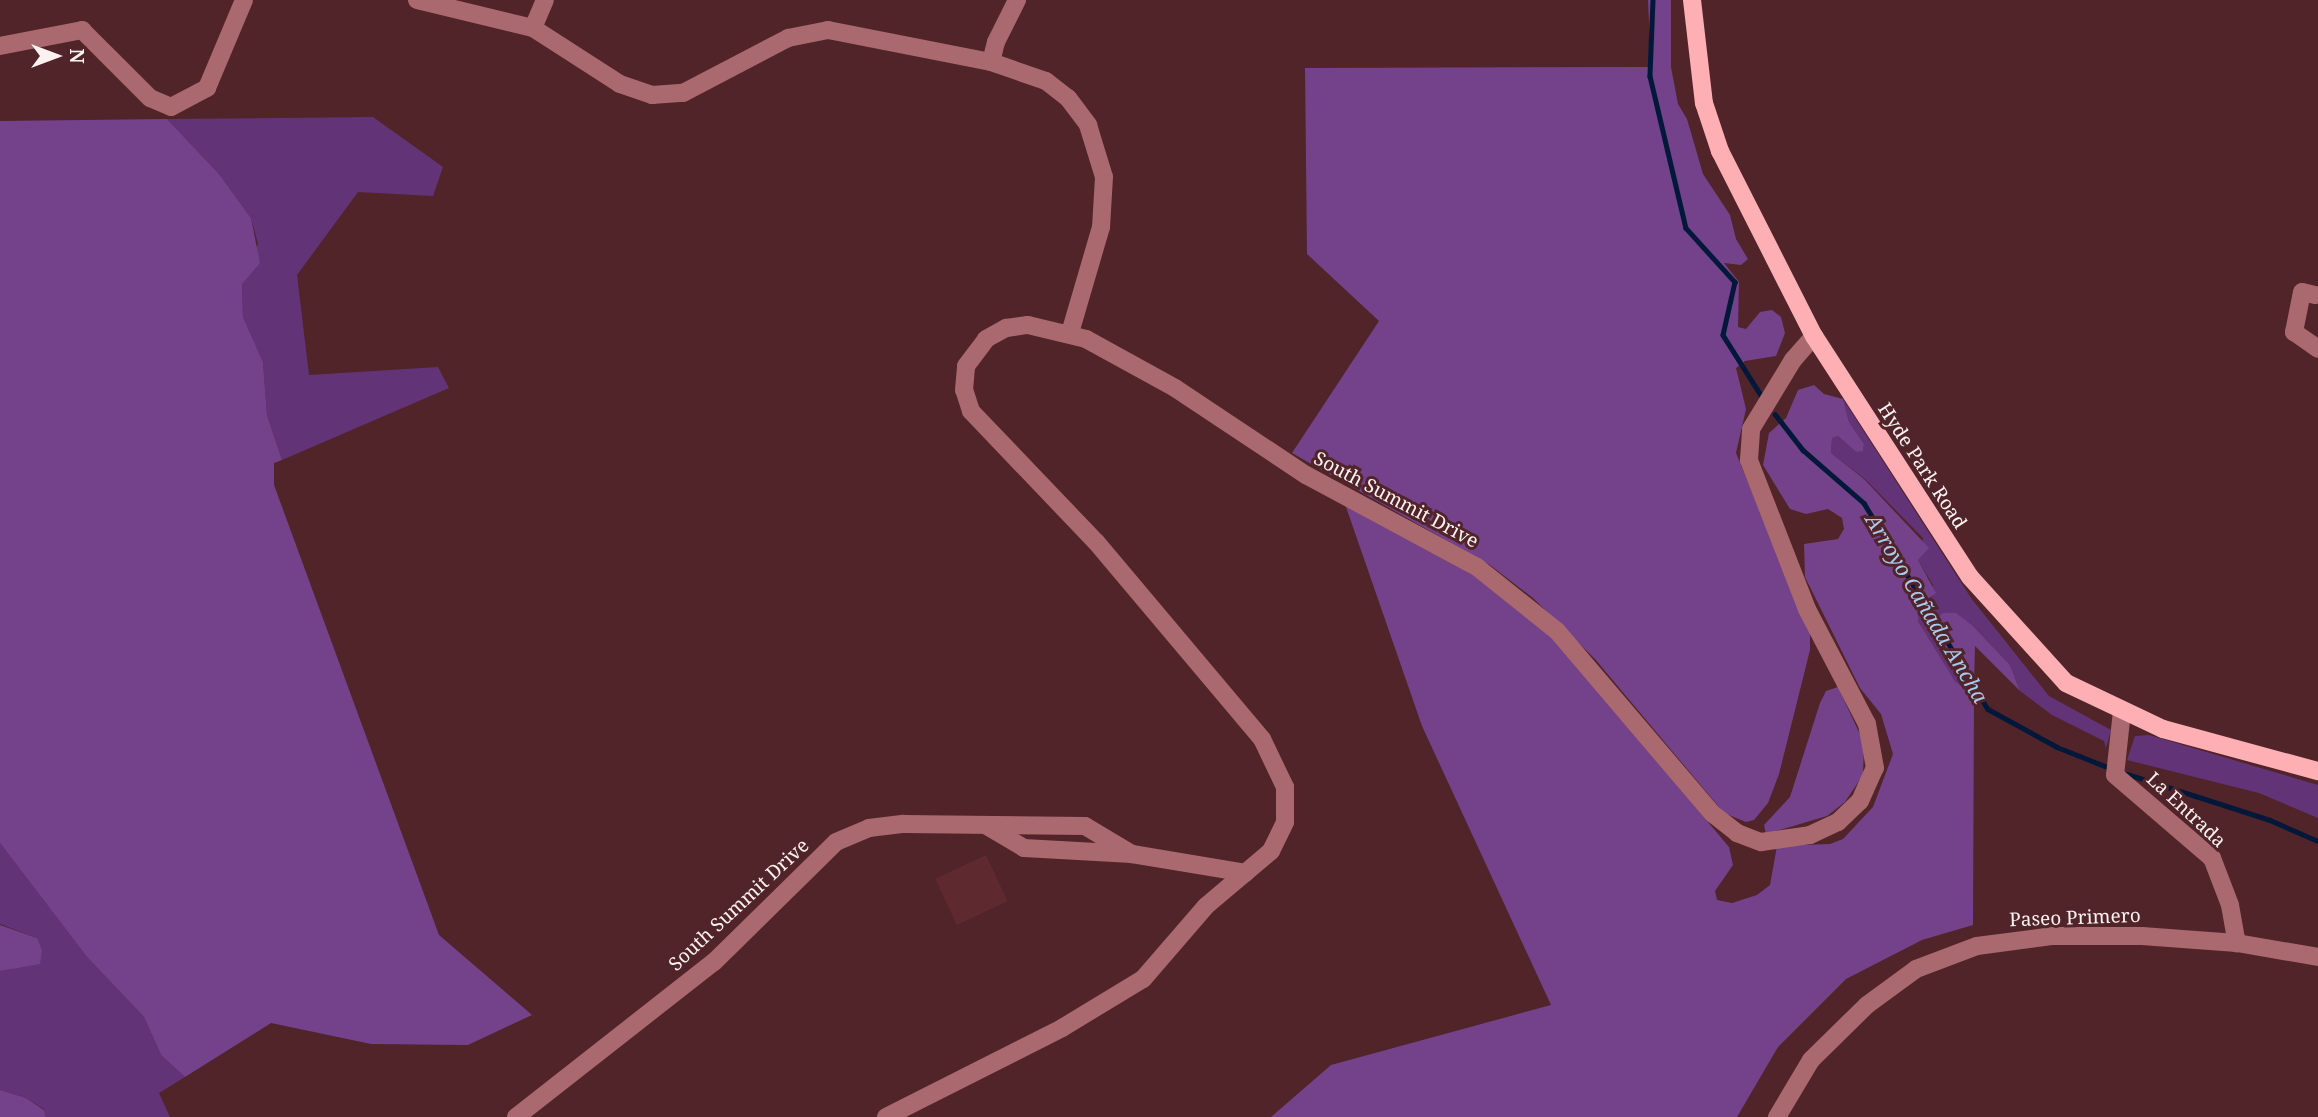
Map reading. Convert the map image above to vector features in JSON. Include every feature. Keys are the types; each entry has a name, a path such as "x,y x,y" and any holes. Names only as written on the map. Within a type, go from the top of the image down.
{"main road":[{"name":"Hyde Park Road","path":"1692,0 1704,103 1720,151 1814,336 1970,577 2066,683 2164,729 2318,771"}],"street":[{"path":"0,46 82,30 150,98 171,107 207,88 244,0"},
{"path":"417,0 533,29 620,84 652,95 683,93 788,38 828,30 991,62 1046,81 1068,97 1088,125 1100,158 1105,209 1070,333"},
{"path":"533,29 545,0"},
{"path":"991,62 996,42 1017,0"},
{"path":"2315,295 2302,292 2294,332 2318,349"},
{"name":"South Summit Drive","path":"886,1117 1062,1028 1143,979 1206,906 1271,851 1285,822 1286,787 1262,739 1096,542 978,421 966,400 966,366 978,346 996,332 1028,326 1070,333 1175,388 1274,456 1502,584 1581,658 1713,814 1737,833 1762,842 1810,835 1838,822 1860,802 1875,768 1867,724 1807,609 1749,460 1751,429 1793,360 1814,336"},
{"name":"La Entrada","path":"2122,711 2115,775 2212,858 2231,905 2237,943"},
{"name":"South Summit Drive","path":"516,1117 714,962 836,842 869,828 904,824 1085,826 1132,854"},
{"name":"South Summit Drive","path":"986,826 1024,848 1132,854 1245,873"},
{"name":"Paseo Primero","path":"1777,1117 1811,1060 1867,1005 1916,969 1976,946 2015,939 2143,936 2237,943 2318,957"}],"shaded area":[{"path":"1648,0 1671,0 1671,67 1678,104 1687,119 1703,174 1730,215 1736,239 1748,259 1741,265 1724,263 1739,282 1738,327 1746,329 1760,312 1772,310 1781,317 1785,333 1776,356 1745,361 1736,368 1746,409 1736,453 1810,632 1810,650 1779,774 1768,803 1754,820 1746,822 1724,813 1595,659 1533,598 1490,565 1292,453 1379,321 1307,254 1305,68 1651,67"},
{"path":"373,117 443,167 433,196 358,192 297,275 309,375 438,367 449,388 282,460 267,415 263,362 243,317 242,284 258,244 251,218 219,174 167,119"},
{"path":"167,119 219,174 251,218 260,263 242,284 243,317 263,362 267,415 282,460 274,463 274,485 439,935 532,1015 468,1045 371,1044 271,1023 185,1077 161,1055 144,1017 87,957 0,843 0,121"},
{"path":"1814,385 1824,394 1843,399 1849,422 1864,444 1863,451 1856,452 1838,436 1832,438 1831,453 1864,479 1929,548 1918,560 1936,593 1918,606 1918,621 1955,681 1974,696 1973,925 1922,940 1846,979 1778,1047 1737,1117 1271,1117 1331,1065 1551,1005 1422,726 1345,504 1487,583 1553,638 1729,847 1733,865 1715,891 1717,900 1732,903 1757,895 1770,885 1777,846 1830,844 1843,839 1873,807 1893,754 1881,714 1860,688 1805,577 1804,544 1838,539 1844,529 1842,518 1828,509 1806,514 1790,509 1763,465 1769,433 1786,418 1798,390"},
{"path":"1843,399 1971,598 2049,696 2111,730 2106,748 2104,741 2052,715 2020,691 2010,665 1973,626 1935,629 1960,675 1974,684 1974,696 1955,681 1918,621 1918,606 1931,601 1933,585 1918,560 1923,538 1865,479 1831,453 1832,438 1838,436 1856,452 1863,450 1864,444 1849,422"},
{"path":"1943,613 1956,613 1973,626 2010,665 2020,691 1975,646 1974,684 1960,675 1933,623"},
{"path":"1838,687 1864,743 1863,775 1845,802 1827,816 1766,834 1764,825 1790,797 1820,703 1826,691"},
{"path":"2149,735 2318,785 2318,818 2259,793 2127,760 2135,736"},
{"path":"0,843 87,957 144,1017 161,1055 185,1077 159,1093 170,1117 46,1117 44,1109 26,1098 0,1090 0,971 11,969 37,938 0,924"},
{"path":"986,855 1008,901 957,925 935,879"},
{"path":"0,925 37,938 42,950 40,964 0,971"},
{"path":"0,1090 26,1098 44,1110 46,1117 0,1117"}],"waterway":[{"name":"Arroyo Cañada Ancha","path":"1653,0 1650,76 1686,228 1735,282 1723,335 1761,395"},
{"name":"Arroyo Cañada Ancha","path":"1775,414 1803,450 1864,503 1988,709 2057,747 2105,766"},
{"name":"Arroyo Cañada Ancha","path":"2127,774 2270,820 2318,841"}]}
